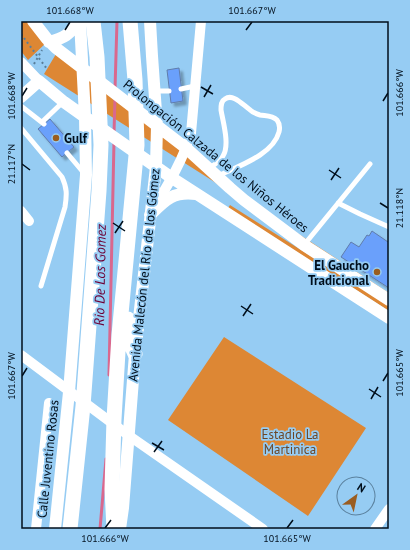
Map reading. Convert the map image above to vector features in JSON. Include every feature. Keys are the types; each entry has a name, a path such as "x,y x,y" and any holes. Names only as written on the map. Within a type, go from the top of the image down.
{"main road":[{"path":"70,529 83,406 99,191 101,145 93,21"},
{"name":"Avenida Malecón del Río de los Gómez","path":"114,529 112,489 118,342 137,145 135,80 130,21"},
{"path":"135,80 136,21"},
{"path":"135,354 129,339 128,303 140,175 140,159 137,145"}],"street":[{"name":"Prolongación Calzada de los Niños Héroes","path":"32,21 48,40 92,76 186,148 244,200 304,245 389,301"},
{"path":"48,40 60,39 69,34 79,21"},
{"path":"73,394 86,175 85,117 87,93 82,68 79,21"},
{"name":"Avenida Malecón del Río de los Gómez","path":"120,529 123,508 124,433 135,354 150,215 157,126 150,21"},
{"path":"150,215 172,178 186,148 191,133 200,21"},
{"path":"21,62 39,81 96,126 172,178 385,316 389,301"},
{"path":"21,97 39,81"},
{"path":"87,93 108,88"},
{"path":"150,215 172,196 186,193 197,194"},
{"path":"21,212 29,221"},
{"path":"21,355 124,433 257,527"},
{"name":"Calle Juventino Rosas","path":"55,529 73,394"},
{"name":"Calle Juventino Rosas","path":"36,529 49,403"},
{"path":"375,529 388,513"}],"lane":[{"path":"181,89 195,86"},
{"path":"154,92 169,91"},
{"path":"227,97 232,97 237,99 252,112 276,119 280,128 278,135 272,144 261,154 250,162 236,168 213,173 226,150 220,110 223,100 227,97"},
{"path":"21,106 43,123 64,102"},
{"path":"21,128 62,177 67,190 65,207 40,286"},
{"path":"67,153 86,175"},
{"path":"304,245 370,164"},
{"path":"338,203 370,219 389,226"}],"path":[{"path":"21,34 47,69"},
{"path":"29,71 48,40"}],"green space":[{"path":"21,21 30,21 47,42 28,60 21,51"},
{"path":"56,54 294,231 389,293 389,311 228,208 230,205 358,286 213,181 44,74"},
{"name":"Estadio La Martinica","path":"224,337 366,428 308,516 168,420"}],"building":[{"path":"179,68 183,101 171,103 167,70"},
{"name":"Gulf","path":"50,119 74,147 62,157 38,129"},
{"name":"El Gaucho Tradicional","path":"372,231 388,242 389,241 389,288 341,257 351,242 359,247 367,235 369,236"}],"waterway":[{"name":"Rio De Los Gomez","path":"115,89 117,21"},
{"name":"Rio De Los Gomez","path":"114,133 115,97"},
{"name":"Rio De Los Gomez","path":"109,375 114,141"},
{"name":"Rio De Los Gomez","path":"100,529 106,459"}],"place":[{"name":"Gulf","path":"56,138"},
{"name":"El Gaucho Tradicional","path":"377,272"}]}
